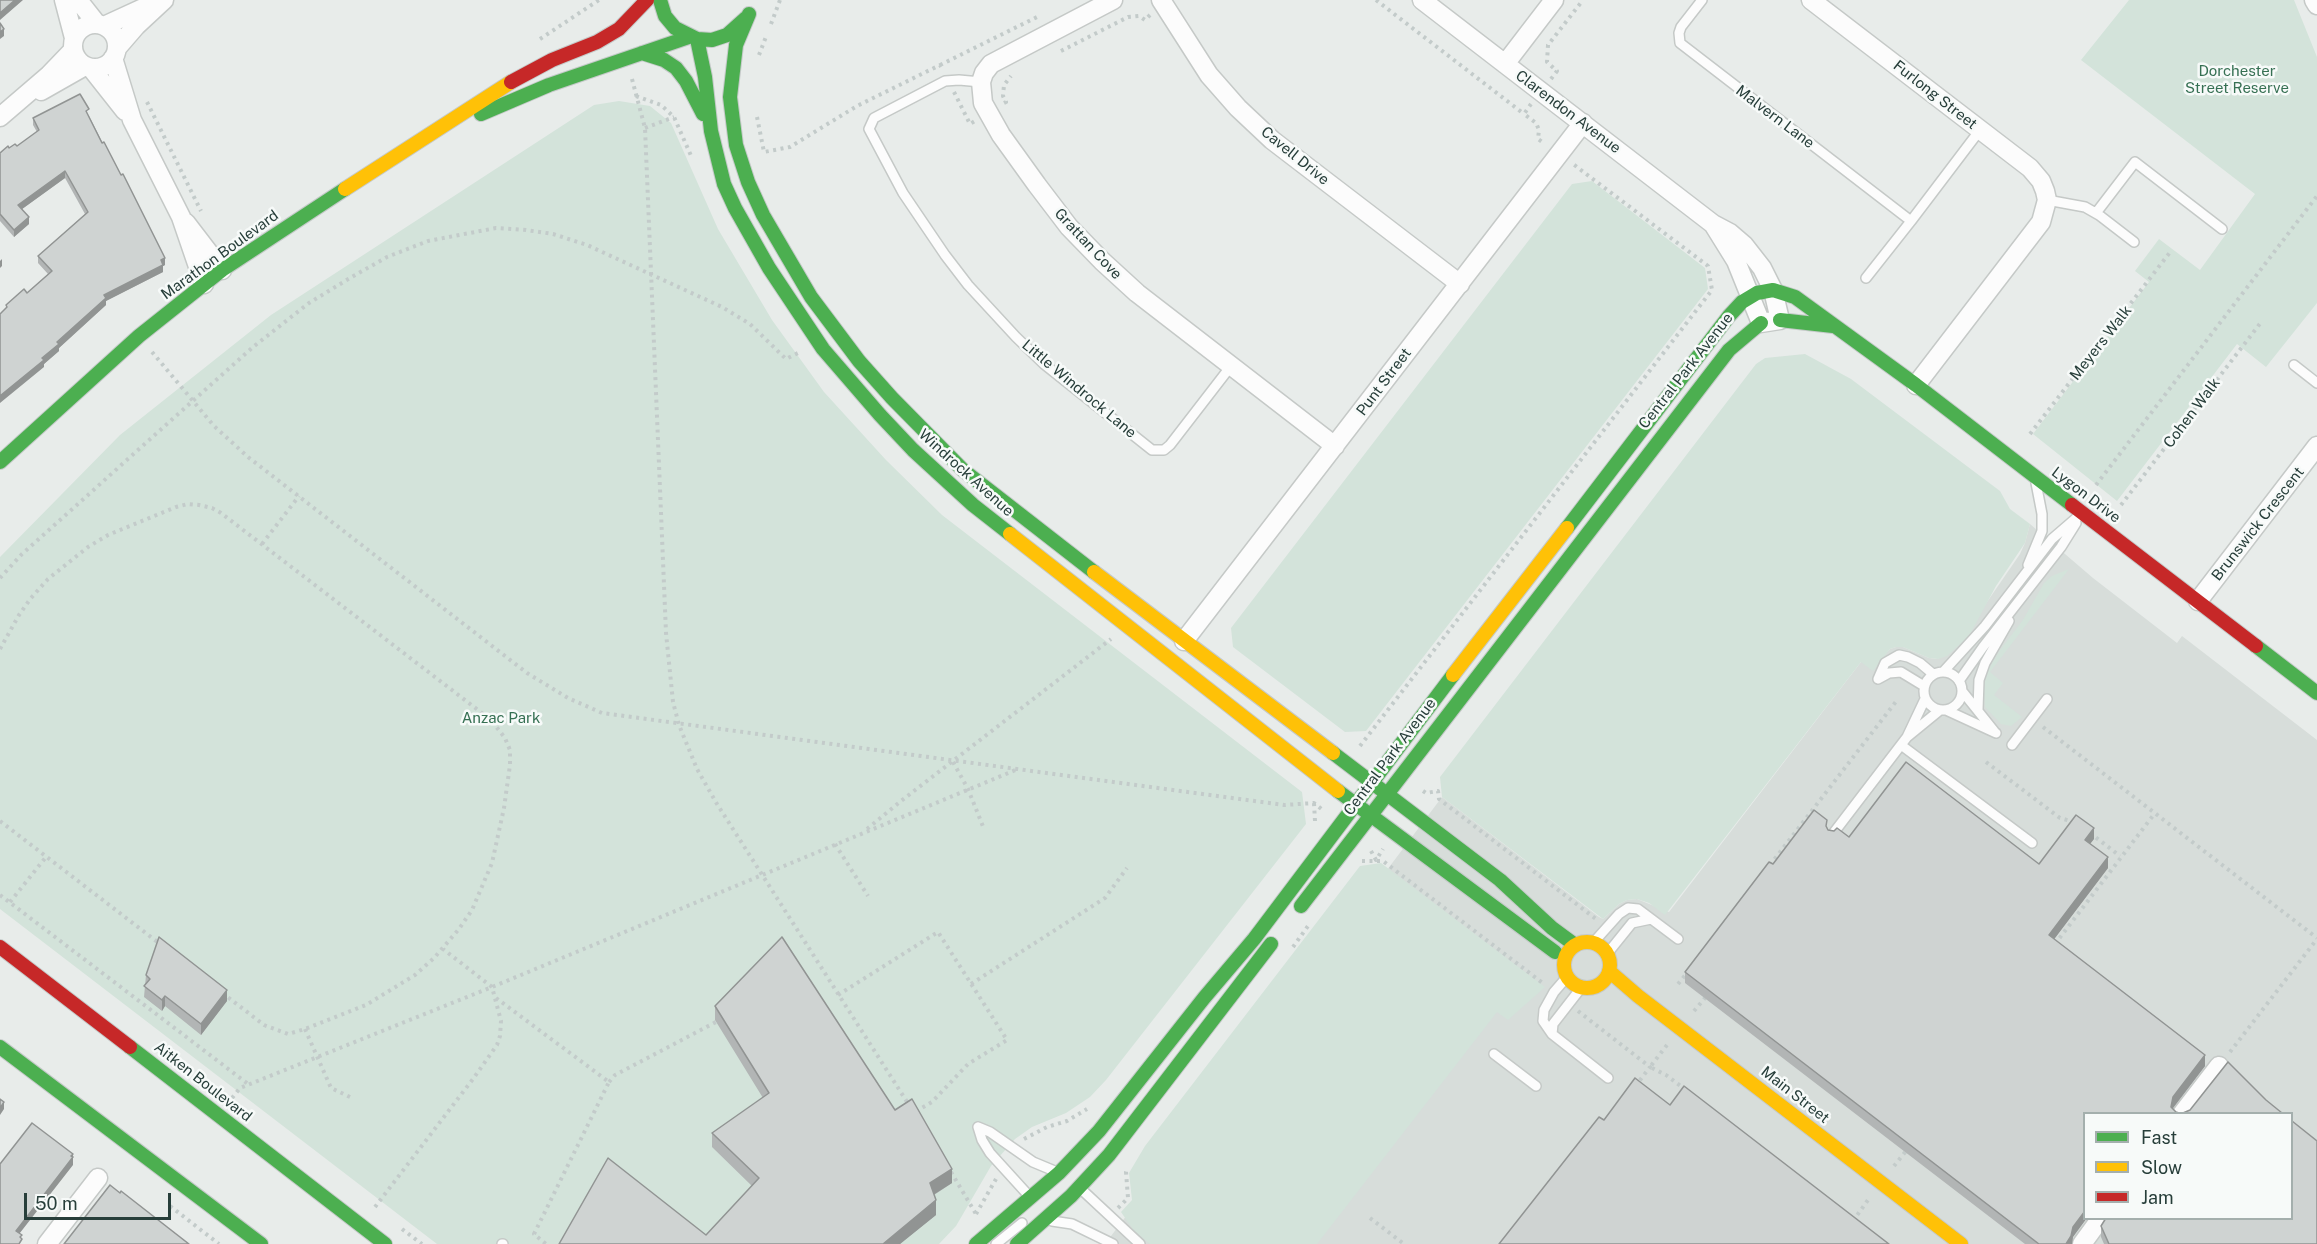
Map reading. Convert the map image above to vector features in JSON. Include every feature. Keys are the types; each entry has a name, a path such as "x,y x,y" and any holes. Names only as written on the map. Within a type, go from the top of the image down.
{"street":[{"path":"64,0 79,62 88,67 132,120"},
{"path":"78,0 100,25 114,35 115,53 132,120 181,217 204,284"},
{"path":"16,105 88,67 104,66 136,26 163,0"},
{"path":"0,117 49,75 83,27 100,25 163,0"},
{"name":"Marathon Boulevard","path":"0,462 139,336 222,270 501,87 552,60 597,42 619,29 647,0"},
{"path":"660,0 665,16 675,28 693,38"},
{"name":"Windrock Avenue","path":"753,0 736,45 732,64 730,97 736,145 748,182 763,215 811,297 860,361 892,398 963,470 1137,607 1370,782"},
{"path":"981,82 991,64 1005,55 1113,0"},
{"name":"Cavell Drive","path":"1161,0 1209,75 1263,132 1460,284"},
{"name":"Clarendon Avenue","path":"1422,0 1713,224 1730,233 1744,245 1762,268 1773,291 1780,320"},
{"path":"1505,64 1554,0"},
{"name":"Furlong Street","path":"1811,0 2037,175 2047,200"},
{"path":"2314,0 2317,5"},
{"name":"Marathon Boulevard","path":"428,137 549,85 642,52 693,38 712,40 727,35 739,27 748,14"},
{"name":"Windrock Avenue","path":"693,38 705,77 711,131 724,184 735,208 769,268 798,312 852,384 913,450 973,505 1372,814"},
{"path":"642,52 664,60 675,68 686,81 711,131"},
{"name":"Grattan Cove","path":"981,82 983,103 1001,135 1069,227 1137,293 1335,446"},
{"name":"Punt Street","path":"1184,641 1583,123"},
{"path":"1916,385 2036,231 2042,222 2047,200"},
{"path":"181,217 222,270"},
{"name":"Clarendon Avenue","path":"1713,224 1736,261 1761,323"},
{"path":"1773,291 1795,297 1833,326"},
{"name":"Central Park Avenue","path":"975,1244 1059,1173 1099,1131 1204,998 1254,939 1370,782 1729,316 1742,302 1757,293 1773,291"},
{"path":"1761,323 1780,320 1833,326"},
{"name":"Central Park Avenue","path":"1290,919 1730,350 1761,323"},
{"name":"Lygon Drive","path":"1833,326 1916,385 2317,693"},
{"name":"Marathon Boulevard","path":"0,476 47,418"},
{"name":"Brunswick Crescent","path":"2198,601 2317,446"},
{"path":"1171,658 1184,641"},
{"path":"1370,782 1500,880 1552,928 1575,945"},
{"path":"1372,814 1506,916 1542,940 1565,960"},
{"path":"1017,1244 1043,1222 1073,1187 1109,1155 1276,938"},
{"path":"1593,943 1607,954 1610,971 1603,988 1581,988 1567,977 1565,960 1575,945 1593,943"},
{"name":"Aitken Boulevard","path":"0,947 385,1244"},
{"name":"Main Street","path":"1610,971 1638,996 1961,1244"},
{"path":"0,1047 261,1244"},
{"path":"2183,1112 2219,1066"},
{"path":"48,1244 98,1178"},
{"path":"2082,1244 2100,1220"}],"lane":[{"name":"Malvern Lane","path":"1702,0 1681,27 1680,44 1911,221"},
{"name":"Little Windrock Lane","path":"981,82 945,81 874,117 869,129 903,193 968,285 1016,338 1044,364 1152,450 1164,450 1170,445 1230,366"},
{"path":"1866,278 1980,130"},
{"path":"2096,213 2135,162 2222,229"},
{"path":"2047,200 2085,207 2134,242"},
{"path":"2294,365 2317,383"},
{"path":"2022,579 2042,531 2042,514 2035,477"},
{"path":"1924,686 1965,650 2052,539 2082,513"},
{"path":"1904,741 1943,710 1957,703 1960,686 2025,593 2061,547 2082,513"},
{"path":"1978,710 1979,680 1985,663 2025,593"},
{"path":"1924,686 1901,672 1889,673 1878,679 1885,663 1899,655 1938,673 1952,674 1996,733 1934,708 1925,699"},
{"path":"1832,835 1904,741 1925,699 1924,686"},
{"path":"2012,745 2047,699"},
{"path":"1904,741 2032,843"},
{"path":"1593,943 1606,927 1628,908 1638,909 1678,939"},
{"path":"1607,954 1632,923 1651,918"},
{"path":"1567,977 1554,992 1544,1011 1543,1020 1552,1034 1608,1078"},
{"path":"1552,1034 1553,1024 1581,988"},
{"path":"1494,1054 1536,1086"},
{"path":"1031,1198 990,1153 982,1140 978,1127 990,1132 1033,1162 1059,1173"},
{"path":"1073,1187 1111,1216 1140,1244"},
{"path":"996,1244 1027,1219"},
{"path":"1043,1222 1058,1220 1072,1224 1113,1244"}],"path":[{"path":"1376,0 1524,114"},
{"path":"1557,71 1547,62 1548,45 1583,0"},
{"path":"940,65 1040,15"},
{"path":"626,59 645,128 666,633 673,702 679,725 702,778 920,1122"},
{"path":"143,93 204,216"},
{"path":"1344,762 1355,749 1363,744 1712,290 1708,266 1597,180 1559,155"},
{"path":"2096,485 2317,196"},
{"path":"0,578 22,554 252,347 309,303 387,257 428,241 496,228 553,234 587,245 722,307 750,324 786,359 800,352"},
{"name":"Meyers Walk","path":"2030,434 2171,251"},
{"name":"Cohen Walk","path":"2121,504 2262,321"},
{"path":"139,336 193,402 230,441 527,673 568,698 602,713 1284,805 1314,803 1315,823"},
{"path":"262,544 299,496"},
{"path":"0,649 19,615 48,579 108,535 176,507 188,504 212,508 491,720 505,738 510,750 510,765 504,808 492,863 472,910 459,929 415,975 366,1005 288,1034 264,1025 219,990"},
{"path":"864,832 1111,639"},
{"path":"1763,874 1898,699"},
{"path":"2033,719 2317,938 2219,1066"},
{"path":"953,762 968,789 984,829"},
{"path":"1986,762 2060,818 2077,823"},
{"path":"230,1101 240,1088 249,1084 492,987 1018,769"},
{"path":"1402,774 1426,793 1438,791 1439,799 1606,927"},
{"path":"2062,953 2053,946 2155,813"},
{"path":"0,821 165,947"},
{"path":"2086,829 2120,856"},
{"path":"835,844 868,896"},
{"path":"10,902 46,857"},
{"path":"1358,862 1383,861 1554,992"},
{"path":"971,984 1105,898 1127,868"},
{"path":"0,895 249,1084"},
{"path":"1286,955 1315,918"},
{"path":"838,995 938,932 1007,1040 968,1064 932,1102 914,1112"},
{"path":"375,1207 497,1044 500,1036 501,1022 492,987 443,948"},
{"path":"1678,984 1692,966"},
{"path":"496,998 609,1082"},
{"path":"1569,1004 1650,1067 1631,1092"},
{"path":"546,1244 534,1234 609,1082 615,1075 716,1022"},
{"path":"305,1029 331,1088 352,1098"},
{"path":"1666,1075 1694,1096"},
{"path":"1013,1149 1025,1138 1047,1127 1067,1121 1091,1106"},
{"path":"945,1163 976,1214"},
{"path":"1111,1216 1128,1198 1126,1172 1130,1164"},
{"path":"970,1221 1002,1167"},
{"path":"1370,1218 1404,1244"},
{"path":"1853,1220 1861,1226"}],"shaded area":[{"path":"2030,524 2093,578 2177,643 2182,636 2317,740 2317,1244 1105,1244 1442,797 1599,917 1603,919 1619,904 1637,899 1669,912 1861,662 1884,655 1896,647 1903,647 1929,658 1938,659 1987,602 2020,554"}],"green space":[{"name":"Dorchester Street Reserve","path":"2129,0 2294,0 2317,57 2317,303 2266,367 2237,344 2117,501 2033,434 2149,282 2135,271 2159,239 2200,270 2255,194 2081,60"},
{"name":"Anzac Park","path":"619,101 650,106 671,123 718,229 772,320 824,392 886,460 942,515 1302,792 1306,824 1106,1080 1090,1097 1066,1113 1032,1127 1015,1139 991,1166 956,1226 939,1244 437,1244 0,909 0,557 120,435 271,315 594,105"},
{"path":"1592,181 1705,268 1708,289 1366,731 1345,732 1233,647 1231,628 1572,184"},
{"path":"1805,354 1851,379 2000,491 2010,509 2030,524 2025,543 1996,586 1969,636 1947,656 1938,659 1929,658 1903,647 1896,647 1890,649 1873,671 1861,662 1665,915 1649,903 1637,899 1619,904 1603,919 1442,797 1440,777 1756,364 1765,358"},
{"path":"2069,569 1990,672 2003,683 1994,695 2022,717 2011,726 2001,724 1985,707 1983,684 1986,673 2023,620 2044,583 2052,576"},
{"path":"1381,863 1545,987 1508,1020 1497,1012 1317,1244 1150,1244 1134,1231 1121,1212 1132,1200 1129,1173 1145,1146 1360,866"}],"building":[{"path":"0,0 15,0 0,13"},
{"path":"80,94 89,109 86,111 102,143 104,142 121,175 123,174 165,258 161,260 163,265 104,295 106,298 57,342 59,344 42,358 44,360 0,396 0,314 7,307 6,305 24,289 27,293 52,271 38,256 88,212 65,171 18,205 29,217 14,230 0,214 0,153 8,146 9,148 15,144 17,146 39,130 33,118"},
{"path":"1906,762 2039,864 2076,815 2094,828 2085,840 2108,857 2049,935 2205,1055 2173,1097 2171,1107 2176,1112 2083,1112 2083,1214 2073,1227 2066,1244 2039,1244 1685,972 1769,862 1773,864 1814,810 1827,820 1828,830 1834,831 1837,828 1849,837"},
{"path":"159,937 227,990 201,1024 165,996 162,1000 144,986 150,979 146,975"},
{"path":"782,937 895,1110 912,1099 952,1169 930,1183 936,1200 883,1244 559,1244 608,1158 706,1235 759,1178 712,1133 769,1093 715,1006"},
{"path":"2228,1062 2281,1112 2185,1112 2190,1110"},
{"path":"1635,1078 1670,1105 1684,1086 1889,1244 1499,1244 1599,1117 1604,1120"},
{"path":"2293,1122 2317,1141 2317,1244 2109,1244 2101,1226 2105,1220 2293,1220"},
{"path":"32,1123 73,1154 71,1156 73,1157 16,1231 22,1235 19,1244 0,1244 0,1164"},
{"path":"110,1185 120,1193 121,1191 189,1244 64,1244"}],"traffic: fast":[{"path":"660,0 665,16 675,28 697,39 712,40 727,35 746,18"},
{"path":"749,14 736,45 730,97 736,145 748,182 763,215 811,297 859,361 963,470 1094,572"},
{"path":"481,114 549,85 689,37"},
{"path":"697,39 705,77 711,131 724,184 769,268 823,349 880,415 913,450 973,505 1010,534"},
{"path":"642,53 664,60 676,68 686,81 703,114"},
{"path":"0,462 139,336 222,270 345,189"},
{"path":"1567,528 1729,316 1742,302 1757,293 1773,290 1795,297 1916,385 2072,505"},
{"path":"1780,320 1833,326"},
{"path":"1301,906 1729,350 1761,323"},
{"path":"2256,646 2317,693"},
{"path":"976,1244 1059,1173 1099,1131 1204,998 1254,939 1453,675"},
{"path":"1333,753 1500,880 1552,928 1575,945"},
{"path":"1338,791 1555,952"},
{"path":"1017,1244 1071,1196 1109,1155 1271,944"},
{"path":"0,1047 261,1244"},
{"path":"130,1047 385,1244"}],"traffic: slow":[{"path":"345,189 511,82"},
{"path":"1453,675 1567,528"},
{"path":"1010,534 1338,791"},
{"path":"1094,572 1333,753"},
{"path":"1587,942 1603,949 1610,965 1603,981 1587,988 1571,981 1564,965 1571,949 1587,942"},
{"path":"1609,971 1638,996 1961,1244"}],"traffic: jam":[{"path":"511,82 552,60 597,42 619,29 647,0"},
{"path":"2072,505 2256,646"},
{"path":"0,947 130,1047"}]}
